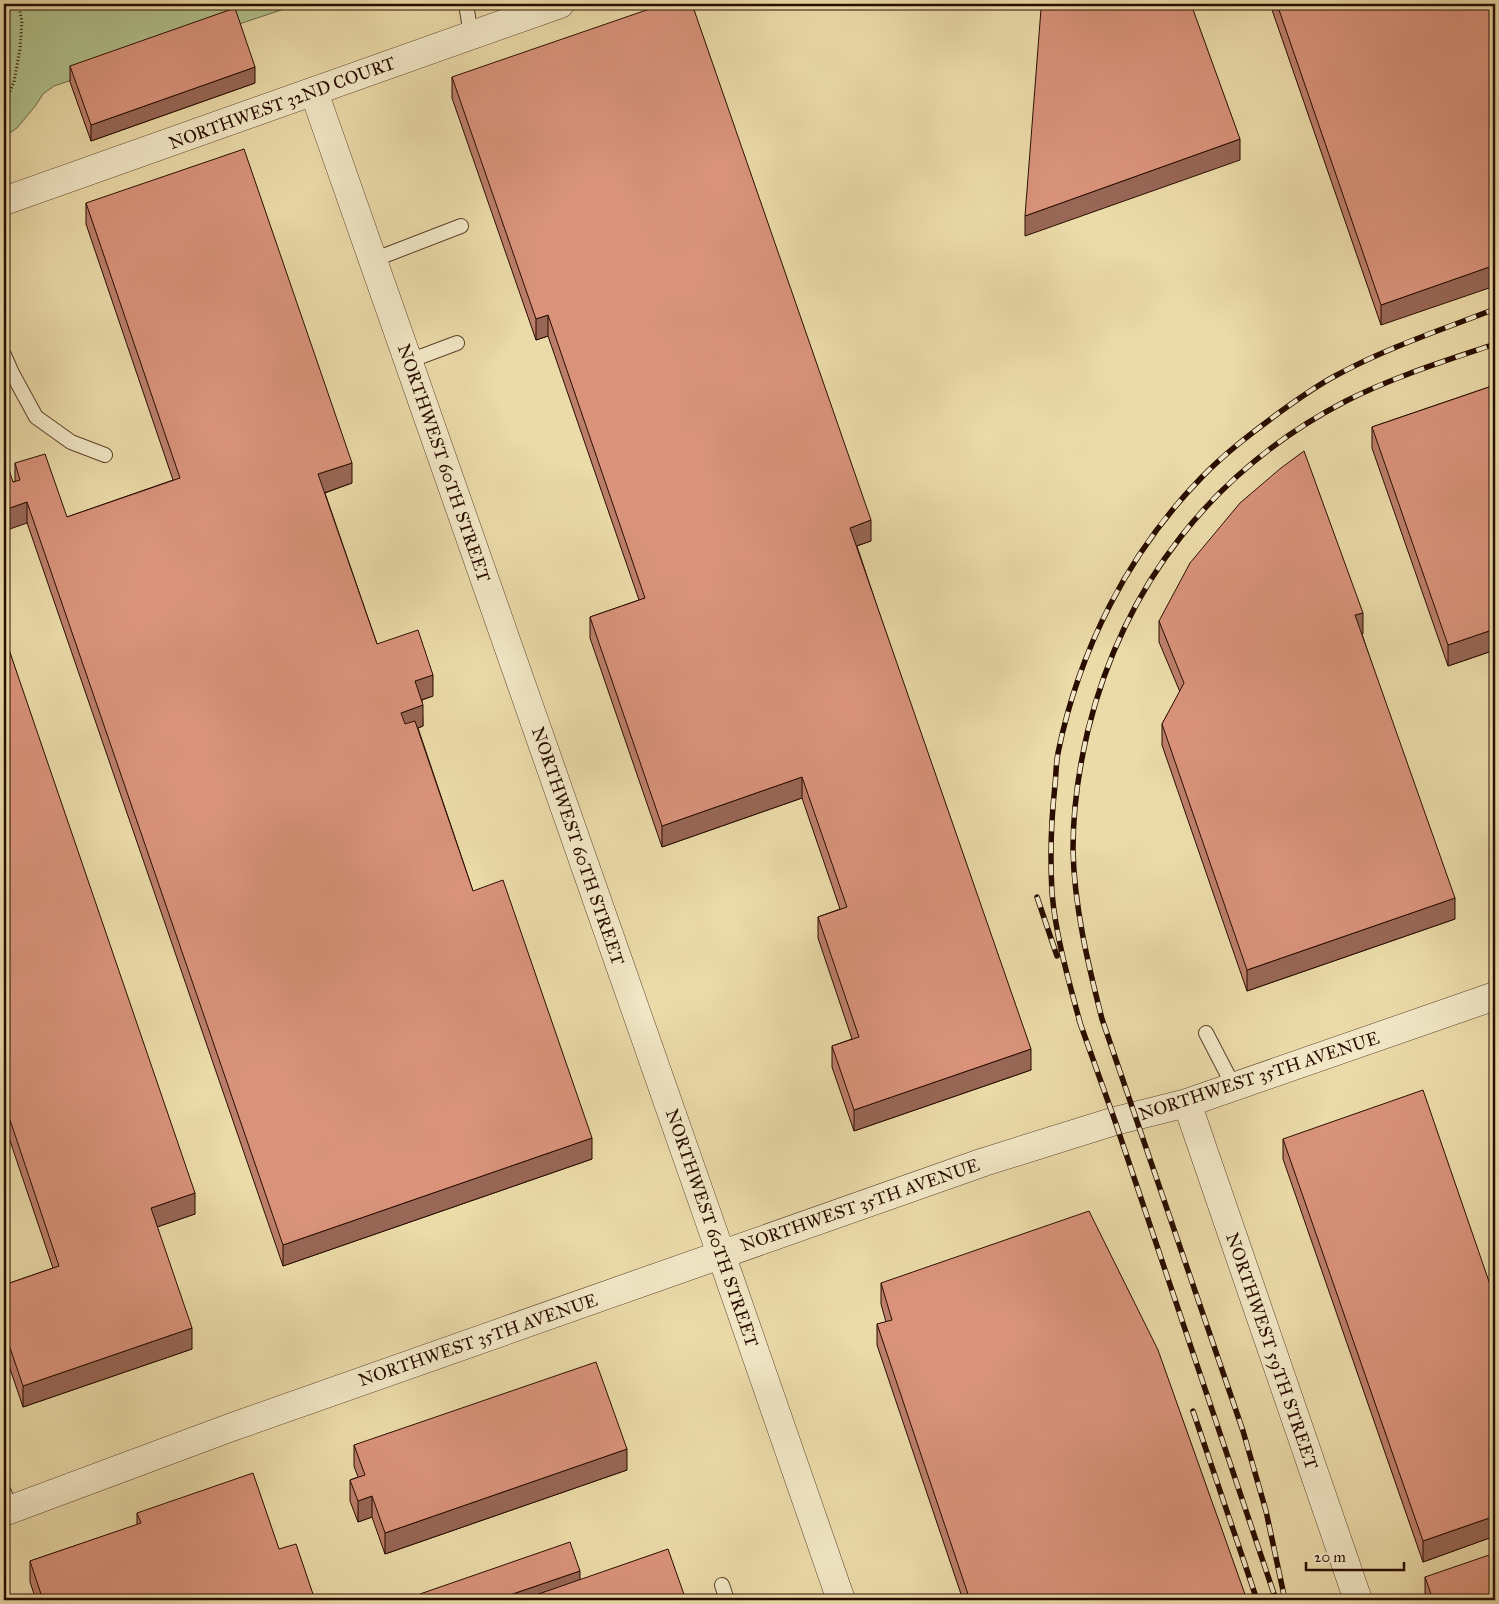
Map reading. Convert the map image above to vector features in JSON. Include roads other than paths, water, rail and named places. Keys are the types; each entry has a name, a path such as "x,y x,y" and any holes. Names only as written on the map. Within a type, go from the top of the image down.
{"street":[{"name":"NORTHWEST 32ND COURT","path":"4,202 560,4"},
{"name":"NORTHWEST 60TH STREET","path":"314,92 841,1600"},
{"name":"NORTHWEST 35TH AVENUE","path":"6,1505 984,1162 1115,1121 1187,1103 1495,996"},
{"name":"NORTHWEST 59TH STREET","path":"1187,1103 1358,1600"}],"lane":[{"path":"466,4 471,35"},
{"path":"373,260 461,226"},
{"path":"408,361 457,344"},
{"path":"4,355 36,417 71,442 105,455"},
{"path":"1206,1033 1234,1087"},
{"path":"722,1585 726,1600"}],"railway":[{"path":"1081,1026 1060,943 1052,893 1051,839 1057,761 1067,715 1093,640 1129,571 1151,538 1201,478 1239,443 1287,407 1328,380 1354,366 1414,340 1495,309"},
{"path":"1285,1600 1266,1511 1243,1431 1102,1019 1087,956 1076,892 1073,849 1075,804 1079,774 1088,730 1104,677 1125,627 1150,580 1181,537 1215,497 1255,461 1298,429 1346,401 1401,377 1495,344"},
{"path":"1037,897 1057,956"},
{"path":"1079,1020 1115,1121 1276,1600"},
{"path":"1193,1411 1257,1600"}]}
